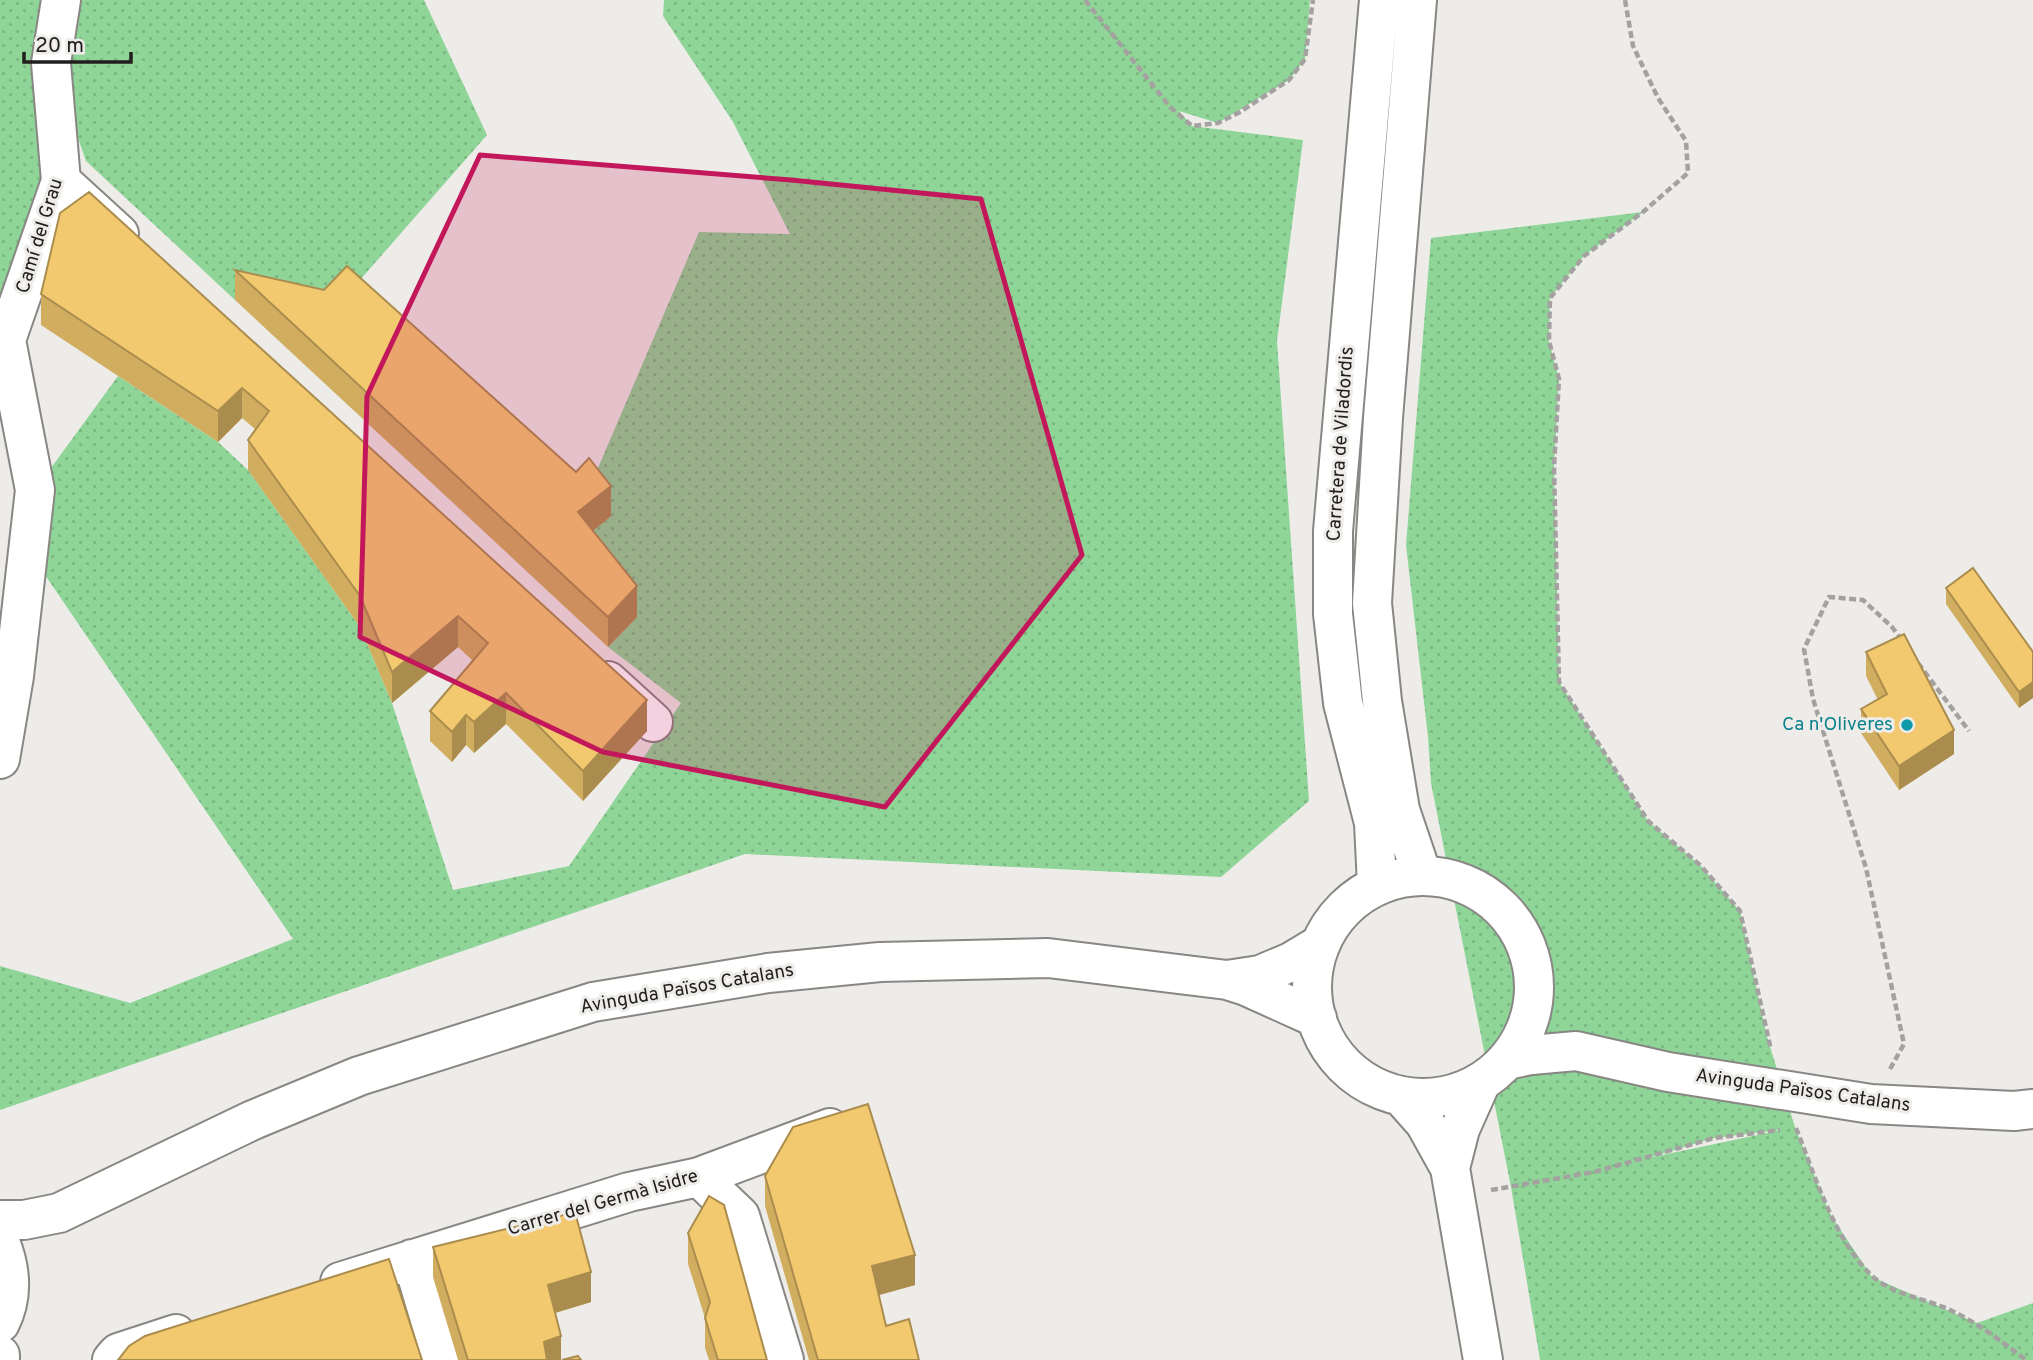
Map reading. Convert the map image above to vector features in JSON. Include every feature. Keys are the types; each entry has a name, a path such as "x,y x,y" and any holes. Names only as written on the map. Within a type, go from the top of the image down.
{"street":[{"name":"Camí del Grau","path":"0,759 13,676 35,490 6,340 61,181 51,63 61,0"},
{"name":"Carretera de Viladordis","path":"1377,886 1374,823 1343,703 1333,614 1333,531 1380,0"},
{"name":"Carretera de Viladordis","path":"1417,0 1383,418 1372,603 1382,701 1400,810 1422,876"},
{"path":"61,181 142,256"},
{"path":"581,657 653,722"},
{"path":"1453,1183 1460,1129 1494,1071 1515,1049 1527,1026 1534,986 1530,957 1510,918 1477,889 1450,879 1422,876 1399,878 1377,886 1353,900 1334,920 1321,944 1313,973 1317,1018 1329,1046 1349,1069 1373,1086 1401,1096 1422,1098 1462,1091 1494,1071"},
{"name":"Avinguda Països Catalans","path":"1227,980 1260,975 1291,962 1321,944"},
{"name":"Avinguda Països Catalans","path":"0,1220 23,1220 59,1213 253,1120 359,1076 593,1002 768,972 880,962 1048,958 1227,980 1317,1018"},
{"name":"Avinguda Països Catalans","path":"1533,1000 1546,1024 1576,1051"},
{"name":"Avinguda Països Catalans","path":"1494,1071 1531,1055 1576,1051 1668,1072 1871,1104 2033,1110"},
{"path":"1401,1096 1425,1123 1453,1183 1483,1360"},
{"name":"Carrer del Germà Isidre","path":"310,1292 629,1192 699,1177 855,1119"},
{"path":"699,1177 740,1216 784,1360"},
{"name":"Avinguda Països Catalans","path":"0,1323 7,1301 4,1258 32,1241 59,1213"},
{"path":"412,1259 442,1360"},
{"path":"112,1360 118,1353 208,1324"},
{"path":"0,1355 1,1360"}],"path":[{"path":"1085,0 1170,107 1192,126 1218,123 1289,80 1305,59 1312,0"},
{"path":"1625,0 1633,46 1658,98 1686,141 1688,173 1643,212 1584,256 1550,298 1549,341 1559,379 1554,467 1559,682 1648,821 1701,866 1740,911 1768,1037 1795,1127 1837,1231 1872,1277 1903,1295 1946,1308 1977,1323 2026,1360"},
{"path":"1871,1104 1904,1044 1866,868 1812,699 1804,649 1829,597 1863,600 1892,627 1907,648"},
{"path":"1915,658 1969,732"},
{"path":"1453,1183 1594,1172 1714,1138 1807,1126"}],"highlighted area":[{"path":"480,155 791,180 981,199 1082,555 885,807 603,752 360,637 367,396"}],"green space":[{"path":"0,0 424,0 487,135 324,321 235,300 86,161 53,67 61,181 0,339"},
{"path":"664,0 1310,0 1305,59 1289,80 1218,123 1179,111 1192,126 1303,140 1277,341 1309,801 1221,877 745,854 0,1110 0,966 130,1003 293,939 28,550 35,490 118,376 218,442 248,470 360,627 392,703 453,890 569,866 681,703 608,647 637,617 578,543 589,489 699,232 790,234 733,122 663,16"},
{"path":"1643,212 1584,256 1550,298 1549,341 1559,379 1554,467 1559,682 1648,821 1701,866 1740,911 1767,1037 1795,1127 1830,1214 1872,1277 1977,1323 2033,1303 2033,1360 1540,1360 1511,1187 1431,783 1406,545 1431,238","holes":["1781,1130 1648,1158 1714,1138"]}],"building":[{"path":"89,192 647,700 583,771 506,693 474,722 466,715 452,732 430,711 488,643 458,616 392,672 360,596 248,440 269,411 242,388 218,411 41,294 60,213"},
{"path":"347,266 576,472 589,458 611,486 578,512 637,586 608,617 235,270 324,290"},
{"path":"1973,568 2033,652 2033,682 2019,692 1946,588"},
{"name":"Ca n'Oliveres","path":"1904,634 1954,730 1899,766 1861,709 1887,694 1866,652"},
{"path":"868,1104 915,1255 872,1266 886,1326 909,1319 919,1360 818,1360 765,1176 793,1127"},
{"path":"709,1196 724,1205 767,1360 718,1360 705,1318 710,1302 688,1233"},
{"path":"575,1212 591,1272 548,1285 561,1336 544,1342 547,1360 468,1360 433,1247"},
{"path":"389,1259 422,1360 118,1360 129,1346 145,1336"},
{"path":"578,1356 581,1360 562,1360"}],"place":[{"name":"Ca n'Oliveres","path":"1907,725"}]}
